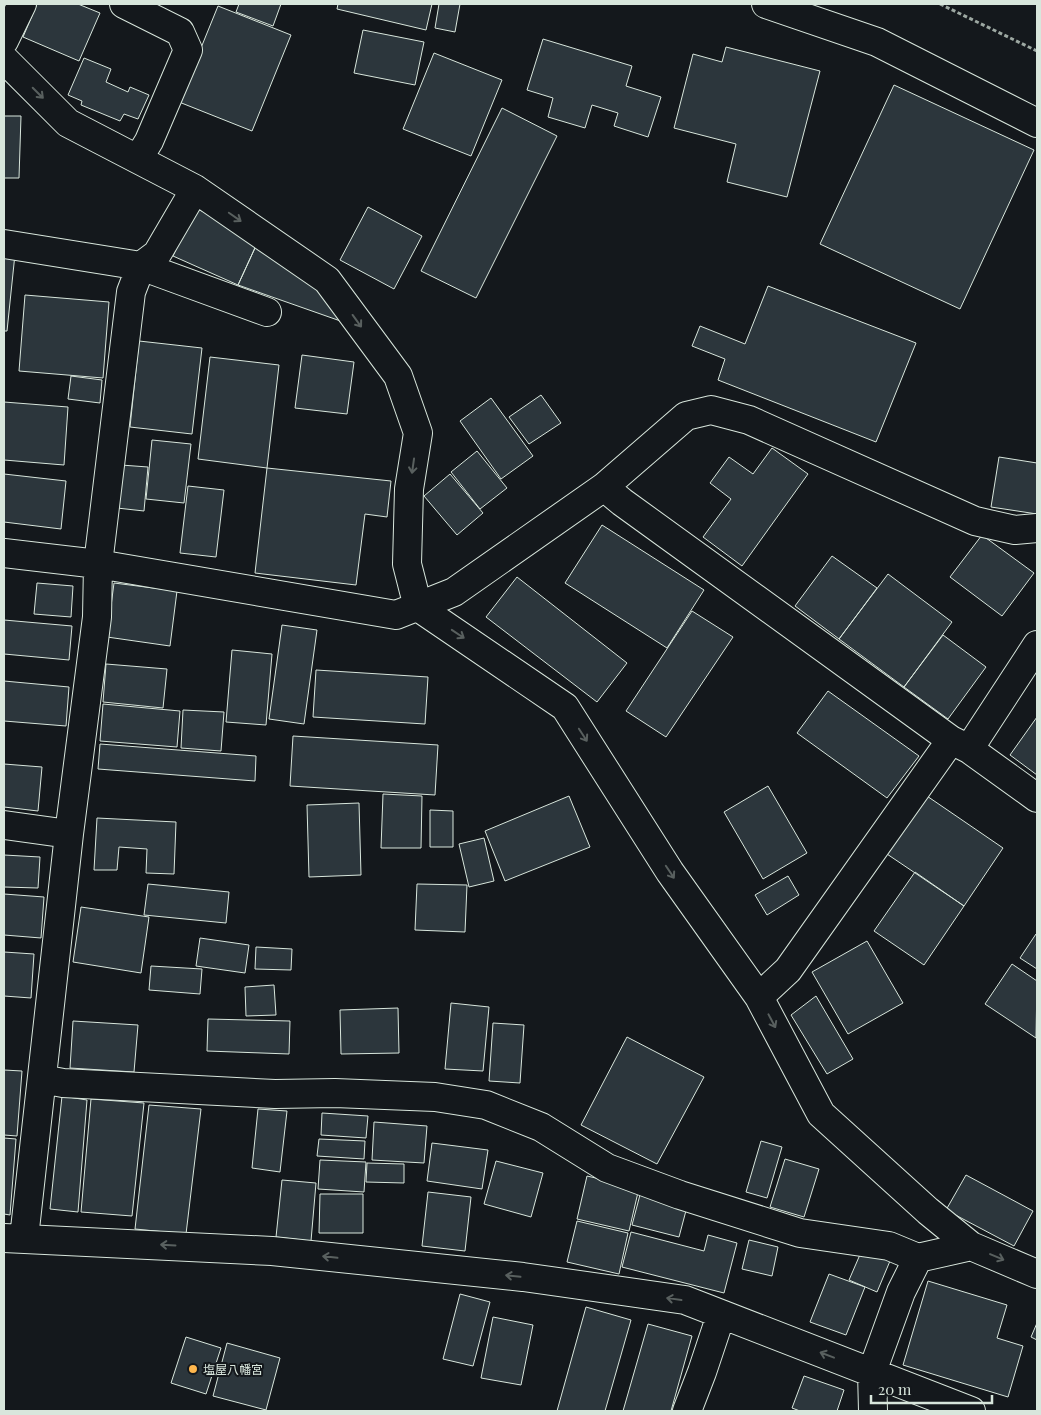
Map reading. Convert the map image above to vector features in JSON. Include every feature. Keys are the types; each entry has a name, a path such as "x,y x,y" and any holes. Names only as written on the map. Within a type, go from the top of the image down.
{"street":[{"path":"4,41 22,4"},
{"path":"124,4 180,32 188,50 149,141 138,159"},
{"path":"766,4 877,42 1037,123"},
{"path":"4,59 68,123 195,189 327,280 398,376 418,433 409,489 408,564 418,606 565,707 670,872 759,997 821,1114 928,1211 971,1246 1037,1274"},
{"path":"195,189 157,254 141,266 131,292 98,564 97,617 69,834 42,1079 14,1238 272,1251 523,1277 685,1300 970,1411"},
{"path":"4,244 141,266 267,312"},
{"path":"4,554 98,564 396,615 454,592 604,487 686,416 710,410 749,420 975,521 1015,530 1037,528"},
{"path":"604,487 630,508 1037,798"},
{"path":"759,997 788,970 1037,645"},
{"path":"4,825 69,834"},
{"path":"42,1079 63,1083 275,1094 334,1093 435,1097 486,1105 541,1127 607,1168 680,1195 800,1233 889,1246 918,1258 971,1246"},
{"path":"874,1411 872,1372 901,1292 918,1258"},
{"path":"688,1411 721,1314"}],"path":[{"path":"940,4 1037,51"}],"building":[{"path":"37,4 78,4 100,13 79,61 23,37"},
{"path":"239,4 281,4 273,26 236,12"},
{"path":"338,4 432,4 426,30 337,9"},
{"path":"439,4 460,4 455,32 435,28"},
{"path":"218,6 291,35 252,131 179,102"},
{"path":"363,30 424,42 415,85 354,73"},
{"path":"543,39 632,66 626,86 661,97 648,137 614,126 618,113 592,105 585,128 548,117 553,98 527,90"},
{"path":"726,47 820,71 787,197 727,182 736,144 674,128 693,54 722,62"},
{"path":"434,53 502,80 471,156 403,129"},
{"path":"84,58 111,69 106,82 128,92 130,87 149,95 138,119 124,114 120,121 81,105 82,101 68,95"},
{"path":"894,85 1034,150 960,309 820,244"},
{"path":"502,108 557,136 476,298 421,271"},
{"path":"4,116 21,116 19,178 4,178"},
{"path":"368,207 422,236 394,289 340,260"},
{"path":"195,208 260,237 238,285 173,256"},
{"path":"260,237 349,314 349,324 238,285"},
{"path":"4,253 15,254 7,331 4,331"},
{"path":"768,286 916,343 876,442 718,380 725,359 692,346 700,326 745,344"},
{"path":"25,295 109,302 103,378 19,371"},
{"path":"139,341 202,348 192,434 130,427"},
{"path":"302,355 354,362 347,414 295,408"},
{"path":"210,357 279,365 267,468 198,459"},
{"path":"71,376 102,380 100,403 68,399"},
{"path":"541,395 561,423 529,444 509,417"},
{"path":"491,398 533,456 501,479 460,421"},
{"path":"4,402 68,407 64,465 4,460"},
{"path":"152,440 191,444 184,503 146,499"},
{"path":"772,448 808,474 742,566 703,537 731,499 710,483 729,457 753,474"},
{"path":"477,451 507,488 480,509 451,472"},
{"path":"999,457 1037,463 1037,514 991,507"},
{"path":"121,465 148,467 144,511 117,508"},
{"path":"267,468 391,481 387,517 365,514 356,585 255,573"},
{"path":"4,474 66,481 61,529 4,522"},
{"path":"450,474 483,513 457,535 424,496"},
{"path":"188,486 224,490 216,557 180,553"},
{"path":"602,525 704,590 667,648 565,583"},
{"path":"982,535 1034,573 1002,616 950,577"},
{"path":"832,556 877,588 839,639 795,606"},
{"path":"888,574 952,622 904,687 839,639"},
{"path":"517,577 627,663 597,702 486,617"},
{"path":"37,583 73,586 71,617 34,614"},
{"path":"114,583 177,591 170,646 107,637"},
{"path":"692,611 733,637 666,737 626,711"},
{"path":"4,620 72,626 69,660 4,654"},
{"path":"282,625 317,630 304,724 269,719"},
{"path":"943,635 986,667 948,719 904,687"},
{"path":"232,650 272,654 266,725 226,722"},
{"path":"106,664 167,669 163,708 103,702"},
{"path":"316,670 428,677 425,724 313,717"},
{"path":"4,681 69,687 66,726 4,721"},
{"path":"828,691 919,756 887,798 797,733"},
{"path":"103,704 180,711 177,747 100,741"},
{"path":"183,710 224,712 221,751 181,748"},
{"path":"1037,717 1037,775 1010,755"},
{"path":"293,736 438,745 435,795 290,786"},
{"path":"100,744 256,756 255,781 98,769"},
{"path":"4,764 42,767 38,811 4,807"},
{"path":"768,786 807,853 763,879 724,812"},
{"path":"383,794 422,796 421,848 381,848"},
{"path":"924,794 1003,848 964,906 884,852"},
{"path":"569,796 590,847 505,881 485,831"},
{"path":"359,803 361,875 309,877 307,805"},
{"path":"430,810 453,811 453,847 430,847"},
{"path":"97,818 176,822 174,874 146,873 147,849 119,847 117,870 94,870"},
{"path":"484,838 494,881 469,887 459,844"},
{"path":"4,855 40,857 38,888 4,887"},
{"path":"915,872 964,906 924,965 874,931"},
{"path":"788,876 799,895 767,915 755,895"},
{"path":"148,884 229,892 226,923 144,915"},
{"path":"417,884 467,885 465,932 415,930"},
{"path":"4,894 44,897 41,938 4,935"},
{"path":"81,907 149,917 141,973 73,962"},
{"path":"1037,935 1037,969 1020,958"},
{"path":"200,938 249,945 245,973 196,966"},
{"path":"867,941 903,1003 848,1034 812,972"},
{"path":"256,947 292,949 291,970 255,969"},
{"path":"4,952 34,954 31,998 4,996"},
{"path":"1012,964 1037,981 1036,1038 985,1004"},
{"path":"151,966 202,969 200,994 149,990"},
{"path":"274,985 276,1015 246,1016 245,987"},
{"path":"816,996 853,1059 827,1074 791,1015"},
{"path":"451,1003 489,1007 483,1071 445,1069"},
{"path":"398,1008 399,1053 341,1054 340,1010"},
{"path":"208,1019 290,1021 289,1054 207,1051"},
{"path":"73,1021 138,1025 134,1072 70,1068"},
{"path":"493,1023 524,1025 520,1083 489,1081"},
{"path":"627,1037 704,1077 657,1164 581,1125"},
{"path":"4,1070 22,1071 17,1136 4,1135"},
{"path":"62,1096 87,1100 78,1212 50,1209"},
{"path":"91,1099 144,1103 132,1216 81,1212"},
{"path":"149,1105 201,1109 186,1234 135,1229"},
{"path":"258,1109 287,1111 280,1172 252,1168"},
{"path":"322,1113 368,1116 366,1138 321,1135"},
{"path":"374,1122 427,1126 424,1163 372,1160"},
{"path":"4,1138 16,1139 10,1215 4,1214"},
{"path":"319,1139 365,1141 364,1159 317,1156"},
{"path":"761,1141 782,1147 767,1198 746,1192"},
{"path":"432,1143 488,1150 482,1189 427,1181"},
{"path":"785,1159 819,1169 804,1217 770,1207"},
{"path":"320,1160 366,1162 364,1192 318,1189"},
{"path":"496,1161 543,1173 531,1217 484,1204"},
{"path":"367,1163 404,1164 404,1183 366,1182"},
{"path":"966,1175 1033,1211 1014,1246 946,1210"},
{"path":"587,1176 639,1188 629,1231 577,1219"},
{"path":"282,1180 316,1183 311,1241 276,1237"},
{"path":"641,1191 688,1203 679,1237 632,1225"},
{"path":"428,1192 471,1197 465,1251 422,1246"},
{"path":"320,1194 363,1194 363,1233 319,1233"},
{"path":"577,1221 628,1233 619,1274 567,1262"},
{"path":"631,1232 704,1251 708,1235 737,1243 724,1293 622,1267"},
{"path":"749,1240 778,1247 772,1276 742,1269"},
{"path":"862,1250 890,1261 877,1292 849,1280"},
{"path":"829,1274 865,1287 846,1335 810,1322"},
{"path":"928,1281 1007,1305 997,1338 1023,1346 1008,1397 903,1365"},
{"path":"460,1294 490,1302 473,1366 443,1359"},
{"path":"586,1307 631,1320 605,1411 557,1411"},
{"path":"493,1317 533,1325 521,1385 481,1378"},
{"path":"1037,1323 1037,1340 1031,1337"},
{"path":"648,1324 692,1336 671,1411 623,1411"},
{"path":"186,1337 221,1348 206,1394 171,1383"},
{"path":"227,1343 280,1358 266,1410 213,1396"},
{"path":"804,1376 844,1390 837,1411 800,1411 792,1408"}],"place":[{"name":"塩屋八幡宮","path":"193,1369"}]}
